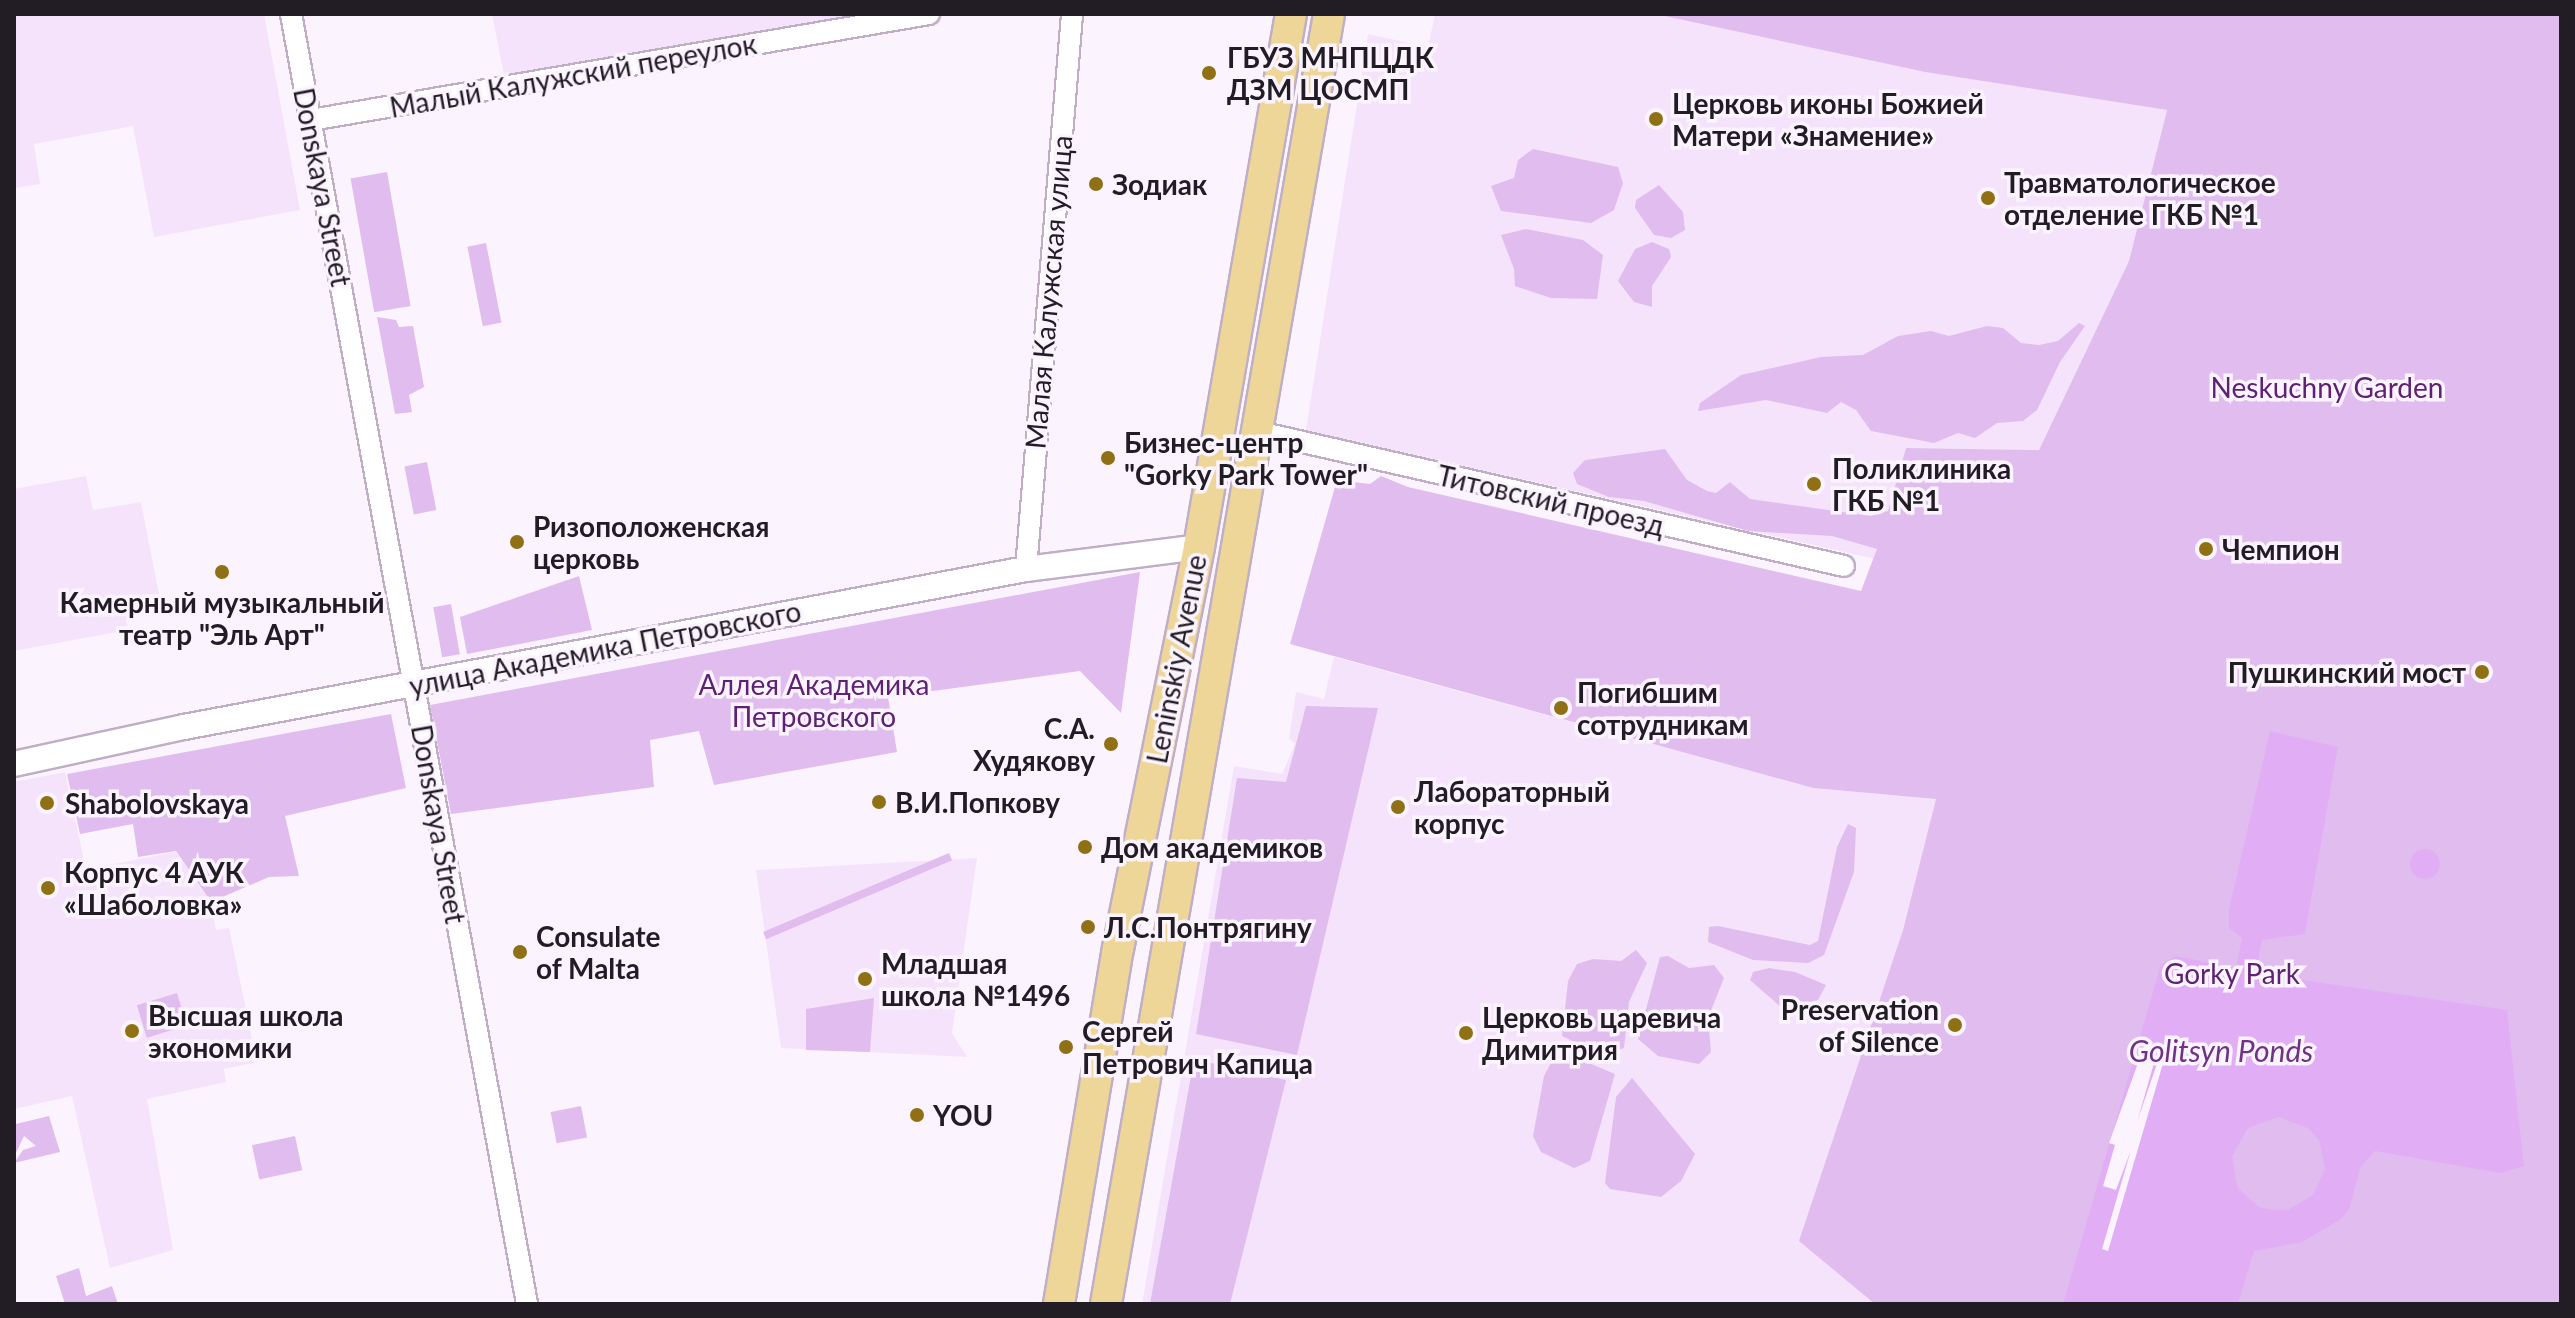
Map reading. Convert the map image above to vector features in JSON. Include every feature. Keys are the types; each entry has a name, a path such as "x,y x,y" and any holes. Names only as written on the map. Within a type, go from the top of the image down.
{"main road":[{"name":"Leninskiy Avenue","path":"1059,1304 1118,949 1199,547 1291,14"},
{"name":"Leninskiy Avenue","path":"1106,1304 1329,14"}],"street":[{"name":"Donskaya Street","path":"291,14 527,1304"},
{"name":"Малый Калужский переулок","path":"311,120 929,14"},
{"name":"Малая Калужская улица","path":"1026,569 1072,14"},
{"name":"Титовский проезд","path":"1259,432 1844,566"},
{"name":"улица Академика Петровского","path":"14,764 413,683 1026,569 1199,547"}],"shaded area":[{"path":"14,14 264,14 300,210 154,237 133,126 34,144 40,184 14,188"},
{"path":"492,14 874,14 504,75"},
{"path":"1435,14 1655,14 1925,72 2167,110 2129,261 2039,450 1906,448 1875,559 1306,430 1368,34 1428,47"},
{"path":"86,476 93,510 141,502 162,610 126,617 128,630 14,651 14,489"},
{"path":"1334,657 1813,788 1936,799 1903,930 1875,1304 1142,1304 1234,766 1282,774 1295,744 1289,738 1296,692 1324,699"},
{"name":"Высшая школа экономики","path":"65,772 85,865 93,868 176,852 211,903 216,930 229,928 257,1062 224,1069 226,1082 147,1099 173,1250 110,1268 72,1096 14,1109 14,782"},
{"name":"Младшая школа №1496","path":"977,858 952,1033 967,1057 781,1048 756,870"}],"green space":[{"name":"Gorky Park","path":"1655,14 2561,14 2561,1304 1875,1304 1799,1241 1903,930 1936,799 1813,788 1290,644 1337,480 1370,484 1381,476 1408,487 1861,591 1877,549 1832,536 1748,531 1644,501 1609,497 1577,484 1573,473 1585,460 1665,449 1687,480 1707,491 1716,493 1730,482 1750,499 1871,516 1888,511 1906,448 2039,450 2129,261 2167,110 1925,72"},
{"path":"1533,149 1618,167 1623,183 1614,210 1591,223 1501,211 1491,186 1514,178 1518,160"},
{"path":"387,172 411,306 374,312 351,178"},
{"path":"1659,185 1683,212 1685,230 1671,238 1654,235 1635,208 1636,200"},
{"path":"1526,229 1583,240 1603,255 1597,299 1551,298 1515,286 1514,269 1501,235"},
{"path":"1652,242 1669,249 1671,257 1652,286 1652,307 1634,302 1618,281 1635,249"},
{"path":"486,243 501,323 483,326 467,247"},
{"path":"377,317 396,320 399,327 413,326 424,387 409,395 412,412 395,414"},
{"path":"2079,323 2085,326 2060,362 2037,410 2023,421 1997,423 1975,438 1958,433 1934,443 1871,431 1856,410 1841,402 1827,413 1766,400 1698,411 1700,403 1741,375 1821,357 1863,355 1898,336 1931,331 1949,336 1987,326 2003,328 2021,343 2039,345 2058,341"},
{"path":"427,462 436,510 414,514 404,466"},
{"name":"Аллея Академика Петровского","path":"1140,572 1121,713 1080,671 888,697 897,752 714,785 699,731 650,740 654,787 451,814 430,705"},
{"path":"579,576 592,630 467,654 460,617"},
{"path":"451,604 460,654 442,657 433,607"},
{"path":"1306,706 1378,708 1297,1055 1196,1034 1237,778 1286,782"},
{"path":"391,714 406,788 285,816 299,876 269,877 211,902 176,851 138,857 133,824 80,834 67,774"},
{"path":"1848,824 1856,828 1854,872 1824,955 1808,963 1753,960 1708,942 1709,927 1718,926 1810,945 1818,941 1837,847"},
{"path":"949,853 952,860 766,939 763,932"},
{"path":"1636,950 1647,963 1629,1002 1624,1048 1601,1055 1562,1036 1568,981 1577,964 1593,959 1621,961"},
{"path":"1668,956 1689,968 1714,965 1724,978 1708,1018 1711,1052 1699,1064 1658,1056 1638,1039 1660,957"},
{"path":"1769,968 1795,972 1826,985 1818,1000 1782,1008 1750,980 1753,972"},
{"path":"177,993 187,1026 147,1038 137,1005"},
{"path":"874,998 870,1052 806,1050 806,1009"},
{"path":"1558,1050 1615,1074 1590,1161 1574,1168 1541,1152 1533,1136 1544,1076"},
{"path":"1194,1059 1286,1080 1230,1304 1150,1304"},
{"path":"1632,1078 1695,1154 1681,1181 1661,1197 1610,1189 1605,1183 1616,1097"},
{"path":"581,1106 587,1137 557,1143 551,1112"},
{"path":"49,1116 60,1152 14,1163 23,1150 36,1146 24,1136 14,1157 16,1124"},
{"path":"295,1136 302,1170 259,1179 252,1145"},
{"path":"79,1268 86,1296 112,1286 118,1304 65,1304 56,1276"}],"water":[{"name":"Golitsyn Ponds","path":"2270,731 2338,747 2305,934 2262,940 2256,973 2507,1010 2524,1166 2500,1173 2375,1151 2360,1168 2350,1207 2341,1219 2302,1242 2254,1251 2238,1304 2063,1304 2161,964 2176,956 2236,968 2242,938 2229,928 2229,910","holes":["2278,1117 2308,1128 2319,1140 2325,1169 2313,1195 2288,1210 2259,1207 2237,1187 2232,1156 2248,1128"]},
{"path":"2425,849 2431,850 2439,858 2439,870 2431,878 2425,879 2419,878 2411,870 2410,864 2411,858 2419,850"}],"pier":[{"path":"2142,1052 2156,1056 2137,1122 2159,1058 2164,1060 2108,1251 2102,1249 2131,1150 2116,1190 2103,1186 2115,1145 2109,1143"}],"place":[{"name":"ГБУЗ МНПЦДК ДЗМ ЦОСМП","path":"1209,73"},
{"name":"Церковь иконы Божией Матери «Знамение»","path":"1656,119"},
{"name":"Зодиак","path":"1096,184"},
{"name":"Травматологическое отделение ГКБ №1","path":"1988,198"},
{"name":"Бизнес-центр \"Gorky Park Tower\"","path":"1108,458"},
{"name":"Поликлиника ГКБ №1","path":"1814,484"},
{"name":"Ризоположенская церковь","path":"517,542"},
{"name":"Чемпион","path":"2206,549"},
{"name":"Камерный музыкальный театр \"Эль Арт\"","path":"222,572"},
{"name":"Пушкинский мост","path":"2482,672"},
{"name":"Погибшим сотрудникам","path":"1561,708"},
{"name":"С.А. Худякову","path":"1111,744"},
{"name":"В.И.Попкову","path":"879,802"},
{"name":"Shabolovskaya","path":"47,803"},
{"name":"Лабораторный корпус","path":"1398,807"},
{"name":"Дом академиков","path":"1085,847"},
{"name":"Корпус 4 АУК «Шаболовка»","path":"48,888"},
{"name":"Л.С.Понтрягину","path":"1088,927"},
{"name":"Consulate of Malta","path":"520,952"},
{"name":"Младшая школа №1496","path":"865,979"},
{"name":"Preservation of Silence","path":"1955,1025"},
{"name":"Высшая школа экономики","path":"132,1031"},
{"name":"Церковь царевича Димитрия","path":"1466,1033"},
{"name":"Сергей Петрович Капица","path":"1066,1047"},
{"name":"YOU","path":"917,1115"}],"park label":[{"name":"Neskuchny Garden","path":"2327,387"}]}
